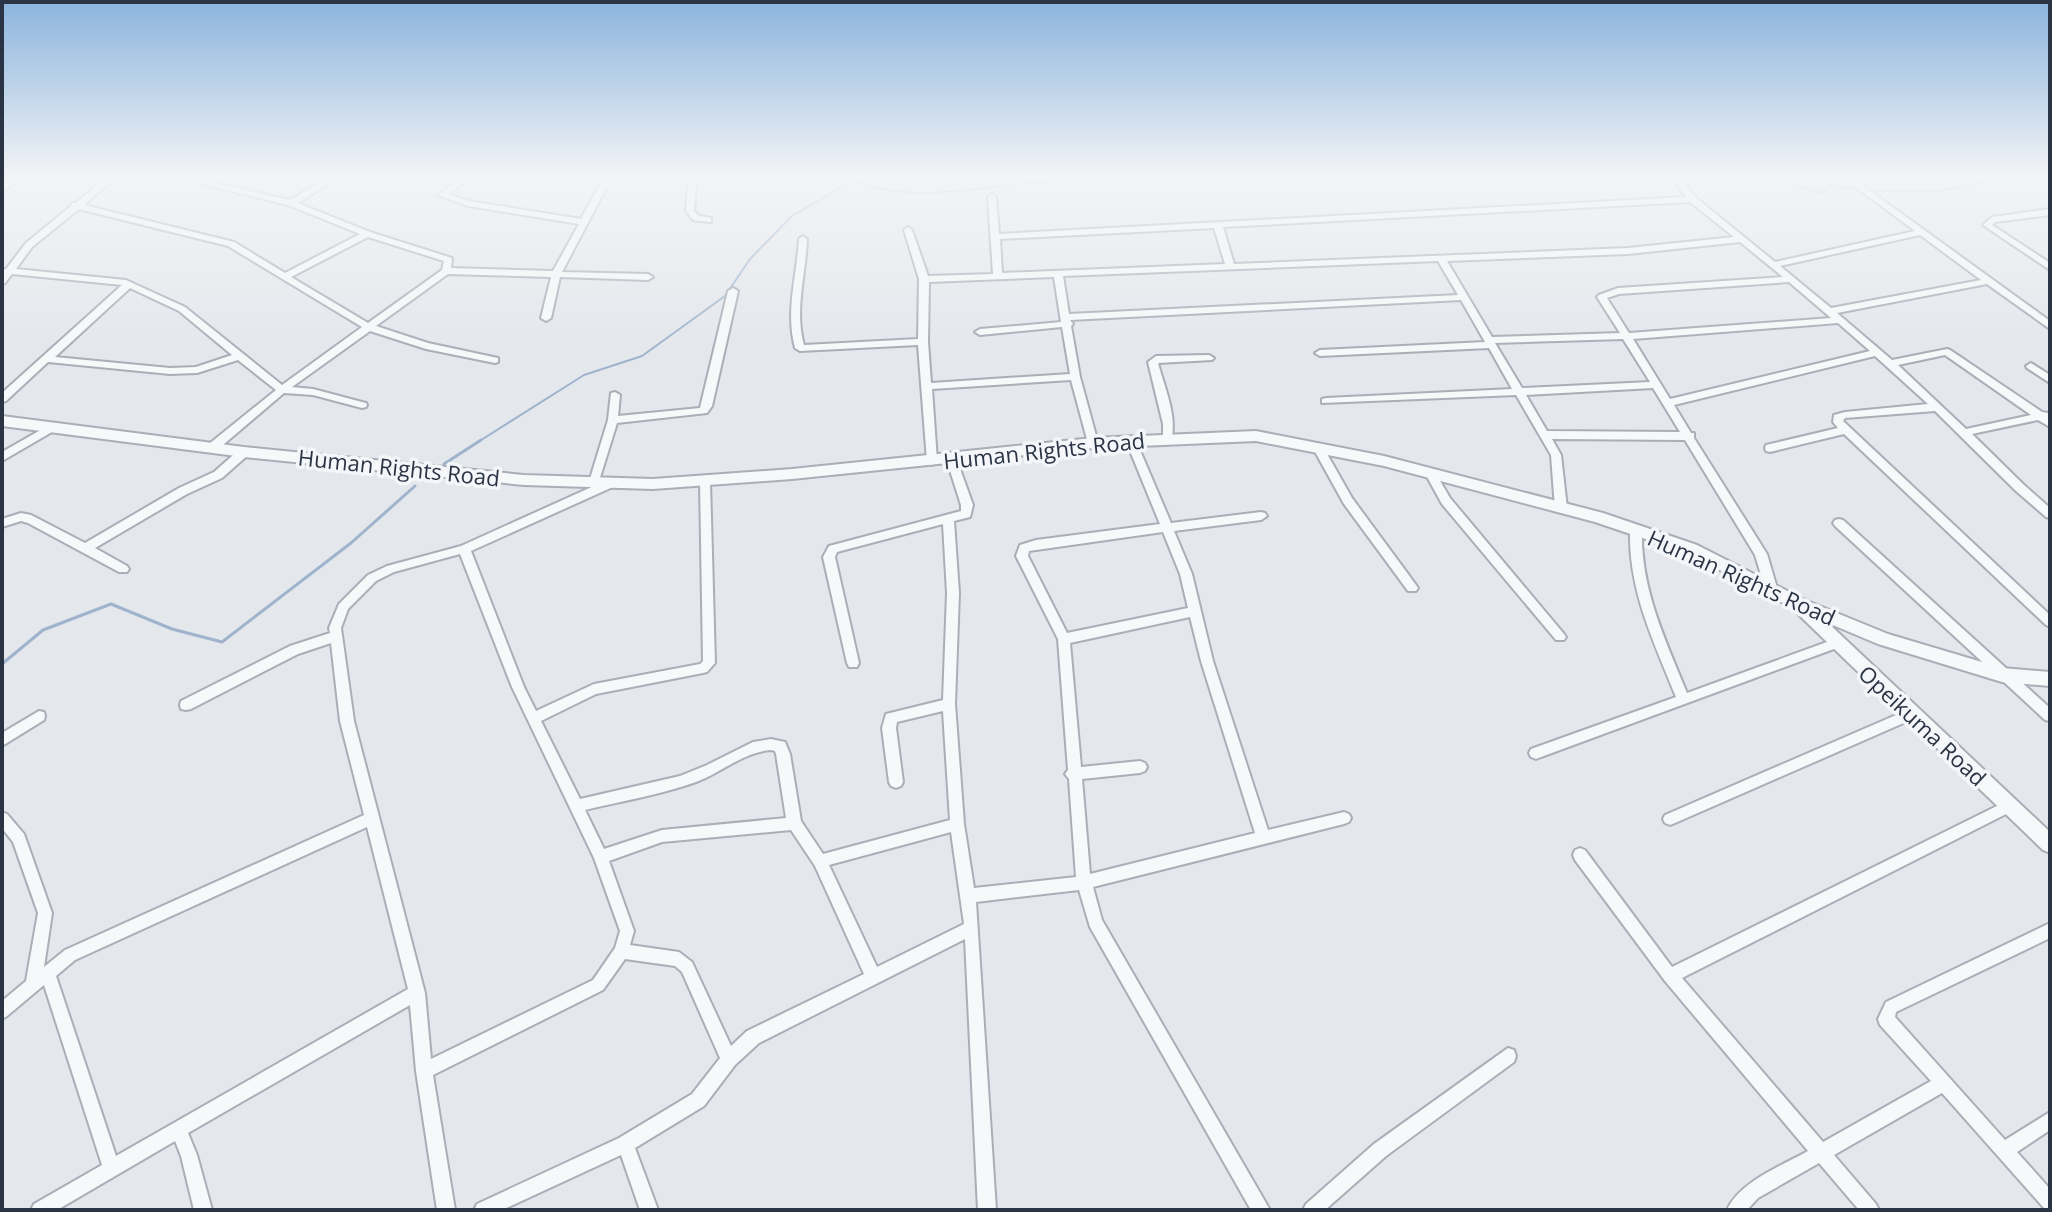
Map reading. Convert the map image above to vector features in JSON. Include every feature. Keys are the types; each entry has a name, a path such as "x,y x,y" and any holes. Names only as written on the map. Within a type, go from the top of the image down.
{"street":[{"path":"5,276 42,234"},
{"path":"189,234 231,244 368,327 426,346 495,360"},
{"path":"284,277 367,234 445,257 449,260 446,271"},
{"path":"546,318 556,275 577,234"},
{"path":"909,234 924,279 923,342 929,386 932,461"},
{"path":"997,234 998,276"},
{"path":"997,237 1066,234"},
{"path":"1220,234 1230,265"},
{"path":"1735,234 1830,311 1937,407 2014,486 2050,514"},
{"path":"1776,264 1916,234"},
{"path":"1920,234 2050,326"},
{"path":"2000,234 2048,264"},
{"path":"803,239 803,266 796,277 800,348 923,342"},
{"path":"924,279 1628,251 1742,239"},
{"path":"1441,258 1556,455 1561,508"},
{"path":"213,447 282,390 446,271 648,277"},
{"path":"1058,274 1075,377 1093,443"},
{"path":"5,276 92,278 127,286 182,309 282,390 313,392 362,405"},
{"path":"1771,588 1761,554 1690,436 1603,302 1606,293 1790,279"},
{"path":"1830,311 1985,282"},
{"path":"2,399 127,286"},
{"path":"613,420 703,411 707,406 733,291"},
{"path":"980,332 1066,320 1464,297"},
{"path":"1320,353 1627,336 1840,320"},
{"path":"1889,364 1947,352 2047,418"},
{"path":"1669,403 1876,353"},
{"path":"46,359 170,371 197,370 239,356"},
{"path":"1167,438 1168,424 1153,362 1156,359 1209,358"},
{"path":"2031,366 2050,380"},
{"path":"929,386 1075,377"},
{"path":"1326,401 1520,389 1657,385"},
{"path":"594,482 613,420 615,395"},
{"path":"1937,407 1838,417 1845,430 2050,622"},
{"path":"1962,433 2047,418"},
{"name":"Human Rights Road","path":"2,421 244,452 524,480 611,483 705,481 1093,443 1256,436 1431,475 1636,529 1692,549 1799,604 1884,639 2002,675 2050,679"},
{"path":"2,457 53,427"},
{"path":"1770,448 1845,430"},
{"path":"1545,435 1690,436"},
{"path":"1131,441 1170,528 1263,836"},
{"path":"1318,448 1348,501 1412,588"},
{"path":"86,548 183,491 218,475 244,452"},
{"path":"853,663 829,557 833,549 966,514 967,505 951,458"},
{"path":"1431,475 1446,501 1560,637"},
{"path":"533,719 594,689 703,668 709,663 705,481"},
{"path":"446,1210 424,1071 417,993 347,721 335,628 343,607 372,578 391,569 464,549 611,483"},
{"path":"1261,516 1024,548 1022,556 1064,639 1069,669 1072,774 1084,882 1095,922 1261,1210"},
{"path":"2,523 21,517 31,519 123,569"},
{"path":"948,519 953,593 949,704 957,824 970,929 987,1210"},
{"path":"1839,523 2050,716"},
{"path":"1636,529 1634,555 1639,582 1683,698"},
{"path":"424,1071 598,985 621,951 627,931 601,857 533,719 464,549"},
{"name":"Opeikuma Road","path":"1799,604 1910,714 2050,844"},
{"path":"1064,639 1193,612"},
{"path":"186,705 294,650 336,636"},
{"path":"1536,753 1838,643"},
{"path":"896,782 889,728 891,718 949,704"},
{"path":"1670,819 1910,714"},
{"path":"2,740 39,716"},
{"path":"575,806 696,776 733,755 770,743 780,746 794,823 820,861 874,978"},
{"path":"1072,774 1140,767"},
{"path":"1670,976 2009,806"},
{"path":"2,818 19,839 45,913 33,985"},
{"path":"2,1011 70,955 372,818"},
{"path":"966,896 1084,882 1228,850 1263,836 1344,818"},
{"path":"601,857 662,836 794,823"},
{"path":"820,861 957,824"},
{"path":"1580,855 1670,976 1870,1210"},
{"path":"483,1210 625,1144 698,1100 729,1059 753,1037 970,929"},
{"path":"2050,930 1891,1007 1886,1013 1889,1026 2050,1202"},
{"path":"621,951 679,959 687,967 729,1059"},
{"path":"48,973 111,1166"},
{"path":"40,1210 111,1166 417,993"},
{"path":"1312,1210 1380,1150 1508,1056"},
{"path":"1736,1210 1752,1192 1942,1084"},
{"path":"2005,1150 2050,1120"},
{"path":"178,1130 189,1155 203,1210"},
{"path":"625,1144 649,1210"}],"waterway":[{"path":"478,442 584,375 642,356 725,296 750,259 775,234"},
{"path":"444,464 481,440"},
{"path":"2,664 43,630 111,604 172,629 222,642 351,543 415,486"}]}
